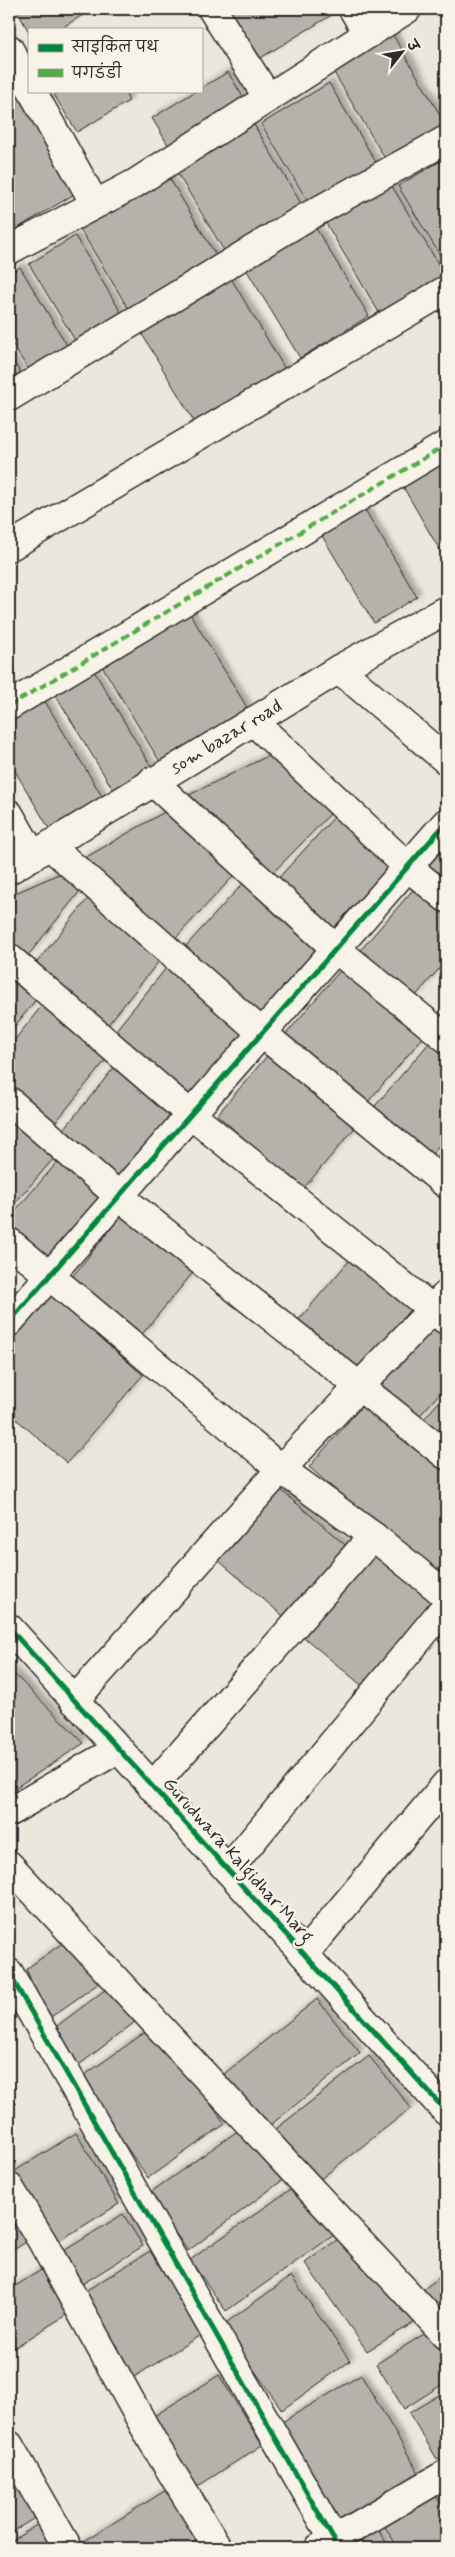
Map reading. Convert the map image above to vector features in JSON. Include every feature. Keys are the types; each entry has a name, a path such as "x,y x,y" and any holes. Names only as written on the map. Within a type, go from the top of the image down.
{"street":[{"path":"212,9 268,98"},
{"path":"353,9 368,34"},
{"path":"11,244 134,184 407,9"},
{"path":"9,50 28,83"},
{"path":"33,92 95,204"},
{"path":"9,397 305,218 446,140"},
{"path":"9,547 446,290"},
{"path":"9,706 446,445"},
{"name":"som bazar road","path":"9,870 152,781 339,669 446,610"},
{"path":"339,669 446,760"},
{"path":"253,721 408,867 446,898"},
{"path":"152,781 336,949 446,1038"},
{"path":"9,814 42,851 446,1184"},
{"path":"9,1322 446,823"},
{"path":"9,958 191,1115 442,1308 281,1469 74,1700"},
{"path":"9,1101 120,1197 446,1455"},
{"path":"9,1242 281,1469 372,1536 446,1595"},
{"path":"152,1787 372,1536"},
{"path":"228,1870 446,1606"},
{"name":"Gurudwara Kalgidhar Marg","path":"9,1628 304,1954 442,2096"},
{"path":"9,1812 118,1750"},
{"path":"304,1954 446,1784"},
{"path":"9,1865 446,2336"},
{"path":"9,1973 326,2544 446,2474"},
{"path":"9,2187 42,2241 153,2442 218,2548"},
{"path":"9,2445 68,2548"}],"building":[{"path":"21,9 83,9 86,13 62,28 28,28 28,30 17,11"},
{"path":"230,9 332,9 335,13 249,65 219,16"},
{"path":"390,30 446,125 446,133 390,167 330,66"},
{"path":"228,72 247,104 171,150 152,118 194,92 202,92 202,87"},
{"path":"329,83 380,169 313,210 261,124"},
{"path":"14,86 78,192 16,229 9,217 9,90"},
{"path":"59,92 124,92 129,101 77,132 54,95"},
{"path":"254,125 305,210 228,257 176,171"},
{"path":"446,158 446,260 444,262 398,186"},
{"path":"168,176 219,260 131,313 80,229"},
{"path":"389,181 446,277 381,316 324,220"},
{"path":"311,220 369,316 300,358 241,261"},
{"path":"75,236 122,314 76,342 29,264"},
{"path":"20,267 71,352 32,376 9,338 9,274"},
{"path":"226,270 285,369 195,423 136,324"},
{"path":"9,353 21,374 9,381"},
{"path":"446,460 446,561 402,485"},
{"path":"361,503 417,597 374,623 318,529"},
{"path":"190,614 248,709 160,762 102,666"},
{"path":"91,666 153,770 115,793 52,689"},
{"path":"43,698 103,798 50,830 9,761 9,718"},
{"path":"276,752 336,808 264,882 181,799"},
{"path":"173,807 240,869 171,943 78,862"},
{"path":"337,814 391,864 328,934 273,884"},
{"path":"446,846 446,889 425,870"},
{"path":"61,873 81,890 25,959 9,945 9,896"},
{"path":"248,878 327,951 263,1022 183,949"},
{"path":"419,883 446,907 446,961 412,1000 358,953"},
{"path":"90,896 163,956 103,1031 29,972"},
{"path":"9,962 43,991 9,1033"},
{"path":"344,966 425,1035 361,1110 281,1040"},
{"path":"167,967 247,1031 187,1105 107,1041"},
{"path":"44,1003 109,1056 55,1123 9,1085 9,1047"},
{"path":"430,1042 446,1056 446,1137 426,1161 369,1113"},
{"path":"273,1049 359,1123 303,1189 217,1115"},
{"path":"117,1064 182,1117 125,1187 60,1134"},
{"path":"9,1118 54,1158 9,1210"},
{"path":"446,1146 446,1178 431,1164"},
{"path":"61,1158 106,1198 48,1265 9,1231 9,1218"},
{"path":"125,1211 196,1269 134,1344 64,1287"},
{"path":"354,1255 413,1306 355,1374 296,1323"},
{"path":"47,1292 143,1375 67,1463 9,1413 9,1337"},
{"path":"433,1322 446,1333 446,1386 415,1421 376,1386"},
{"path":"446,1394 446,1440 423,1420"},
{"path":"368,1399 446,1466 446,1586 309,1467"},
{"path":"281,1490 351,1550 290,1622 219,1561"},
{"path":"373,1549 438,1605 366,1689 300,1634"},
{"path":"9,1669 84,1743 9,1792"},
{"path":"64,1942 102,1981 48,2019 26,1969"},
{"path":"114,1983 144,2015 75,2068 53,2029"},
{"path":"317,1999 360,2053 263,2131 220,2077"},
{"path":"154,2026 225,2124 148,2178 79,2079"},
{"path":"369,2056 411,2108 309,2188 267,2136"},
{"path":"239,2130 284,2179 188,2251 148,2194"},
{"path":"76,2133 119,2204 54,2244 10,2174"},
{"path":"298,2184 334,2235 226,2311 190,2260"},
{"path":"9,2214 26,2242 9,2253"},
{"path":"123,2214 143,2246 79,2286 59,2254"},
{"path":"341,2237 420,2319 367,2351 305,2263"},
{"path":"150,2251 202,2334 131,2379 79,2295"},
{"path":"46,2267 74,2310 9,2351 9,2290"},
{"path":"446,2273 446,2325 422,2290"},
{"path":"291,2276 350,2361 282,2410 223,2325"},
{"path":"437,2326 446,2341 446,2382 404,2409 376,2364"},
{"path":"219,2375 262,2445 192,2490 148,2420"},
{"path":"361,2375 419,2473 340,2520 282,2422"},
{"path":"446,2391 446,2453 437,2459 409,2413"},
{"path":"9,2474 36,2517 9,2534"},
{"path":"171,2487 203,2537 185,2548 80,2548 78,2545"},
{"path":"436,2496 446,2513 446,2548 398,2548 385,2527"},
{"path":"38,2524 53,2548 9,2548 9,2543"},
{"path":"379,2530 389,2548 349,2548"}],"marked path":[{"path":"9,706 446,445"}],"cycle path":[{"path":"9,1322 446,823"},
{"path":"9,1628 446,2111"},
{"path":"9,1973 334,2540"}]}
